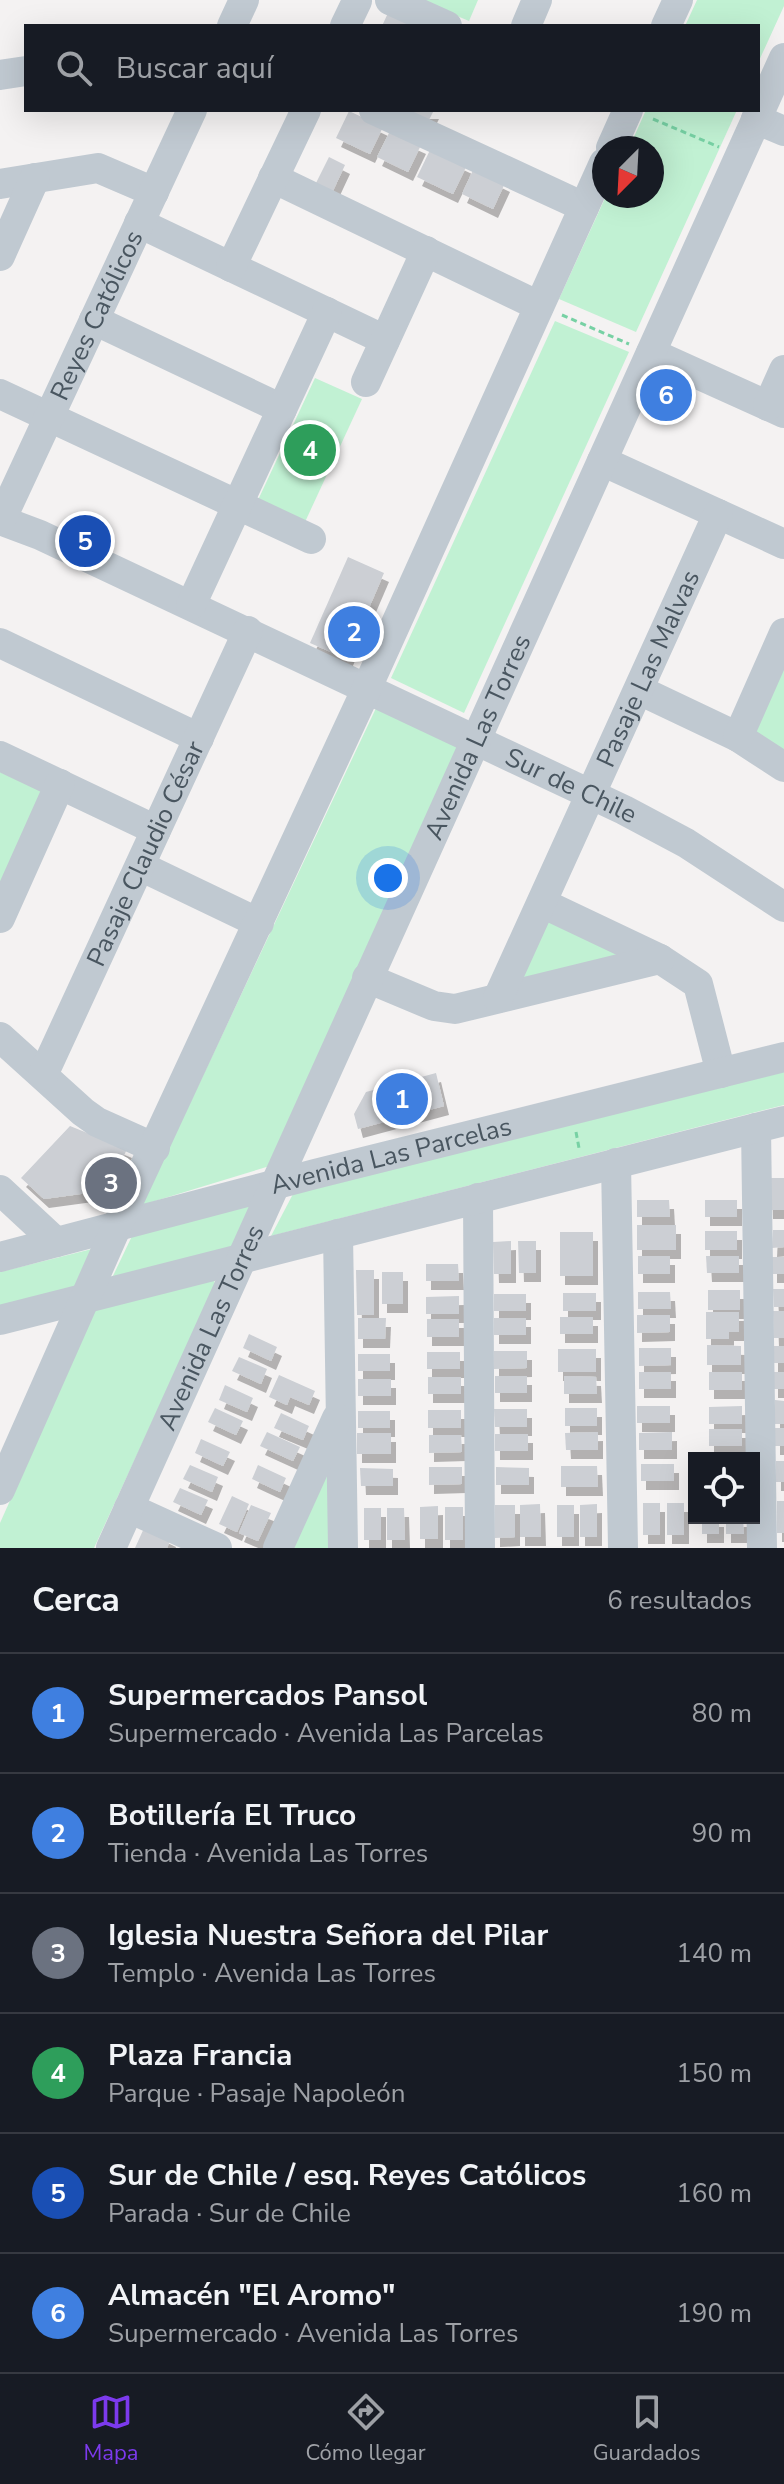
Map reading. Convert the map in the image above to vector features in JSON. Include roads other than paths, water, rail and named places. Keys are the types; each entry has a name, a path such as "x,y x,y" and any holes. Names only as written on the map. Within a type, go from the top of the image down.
{"street":[{"path":"233,24 244,0"},
{"path":"346,24 358,0"},
{"path":"390,0 443,24"},
{"path":"527,24 537,0"},
{"path":"667,24 678,0"},
{"name":"Avenida Las Torres","path":"760,110 784,58"},
{"path":"0,75 24,71"},
{"name":"Reyes Católicos","path":"0,520 191,112"},
{"path":"231,267 305,112"},
{"path":"378,112 584,207"},
{"name":"Avenida Las Torres","path":"111,1548 759,112"},
{"path":"620,136 637,113"},
{"path":"756,119 784,131"},
{"path":"0,184 98,168 154,192"},
{"path":"0,256 35,178"},
{"path":"273,178 539,306"},
{"path":"0,1490 117,1226 367,688 592,189"},
{"path":"139,223 385,340"},
{"path":"366,382 426,251"},
{"path":"191,605 327,312"},
{"path":"94,320 282,409"},
{"path":"651,353 776,409 784,370"},
{"path":"0,394 311,539"},
{"path":"602,461 784,544"},
{"name":"Pasaje Las Malvas","path":"498,998 718,514"},
{"name":"Sur de Chile","path":"0,520 40,535 248,631 591,794 657,827 784,907"},
{"name":"Pasaje Claudio César","path":"43,1075 248,631"},
{"path":"738,737 784,633"},
{"path":"0,643 199,738"},
{"path":"639,690 738,737 784,767"},
{"path":"0,756 156,830"},
{"path":"0,918 60,784"},
{"path":"140,866 259,923"},
{"path":"542,903 660,959 698,984 721,1073"},
{"path":"367,978 445,1009 660,959"},
{"path":"0,1037 97,1122 155,1148"},
{"name":"Avenida Las Parcelas","path":"0,1257 275,1184 784,1057"},
{"path":"0,1320 770,1124 762,1548"},
{"path":"616,1163 623,1548"},
{"path":"0,1190 56,1242"},
{"path":"478,1198 480,1548"},
{"path":"338,1234 343,1548"},
{"path":"278,1548 341,1409"},
{"path":"129,1508 217,1548"}],"place":[{"name":"Almacén \"El Aromo\"","path":"666,395"},
{"name":"Plaza Francia","path":"310,450"},
{"name":"Sur de Chile / esq. Reyes Católicos","path":"85,541"},
{"name":"Botillería El Truco","path":"354,632"},
{"name":"Supermercados Pansol","path":"402,1099"},
{"name":"Iglesia Nuestra Señora del Pilar","path":"111,1183"}]}
